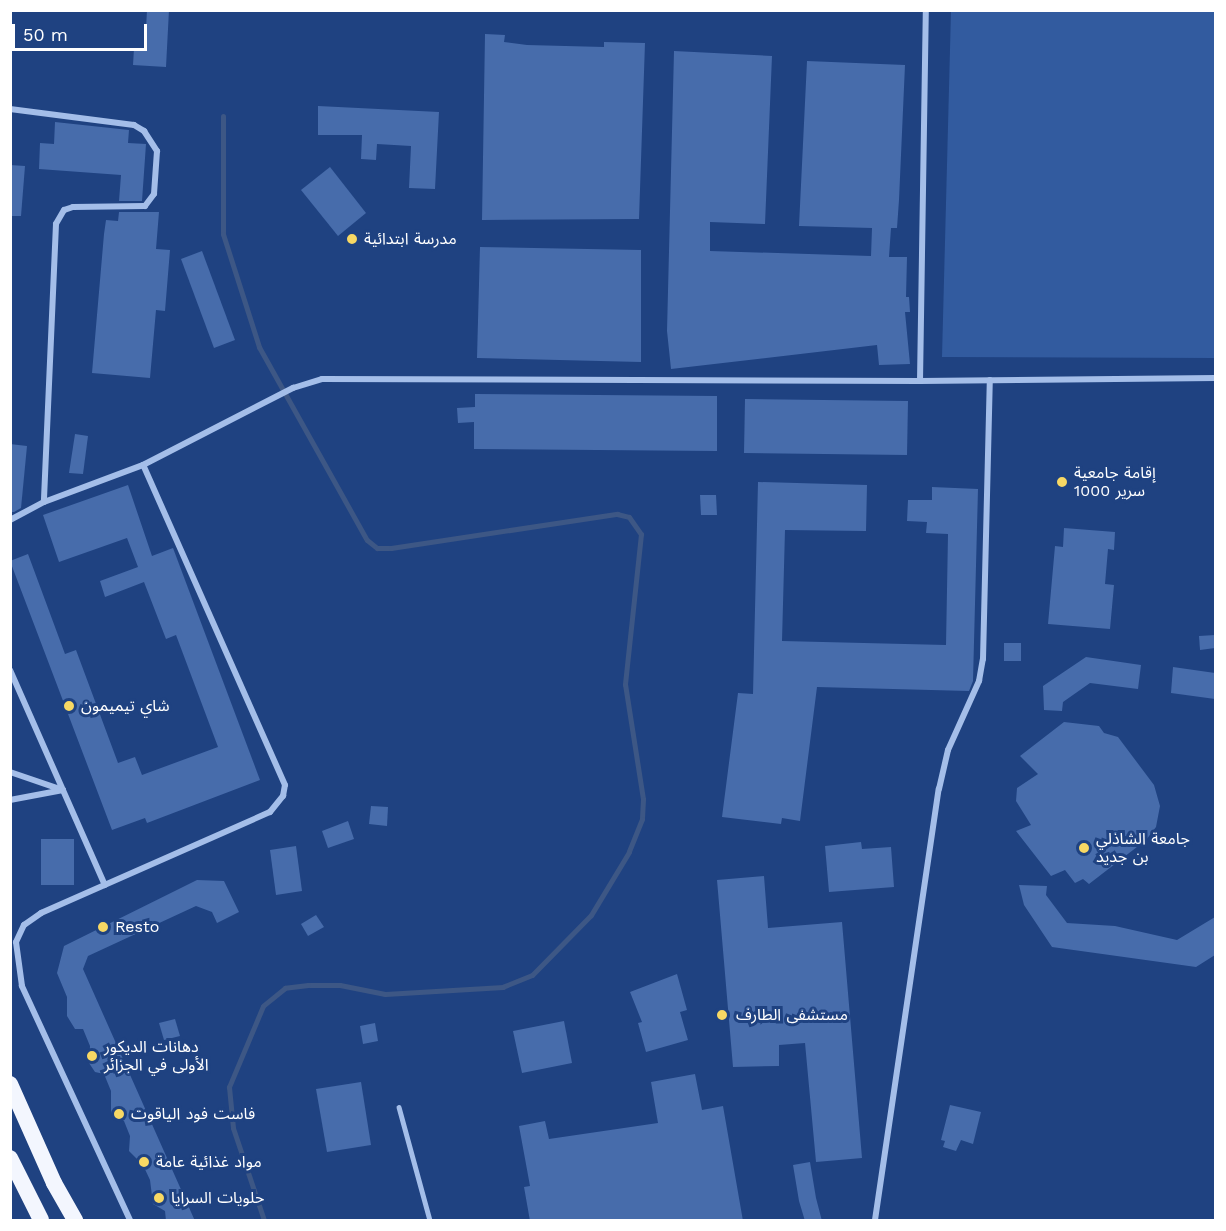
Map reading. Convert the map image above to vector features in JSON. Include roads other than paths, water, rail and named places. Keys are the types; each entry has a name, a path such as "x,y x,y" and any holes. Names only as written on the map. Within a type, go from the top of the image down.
{"highway":[{"path":"10,1084 54,1183 75,1221"},
{"path":"10,1158 38,1214"},
{"path":"10,1166 38,1214"}],"street":[{"path":"920,381 926,10"},
{"path":"10,109 134,125 144,131 157,151 154,194 145,206 73,207 64,210 56,224 44,502"},
{"path":"10,520 44,502 143,465 292,388 322,379 353,376 920,381 1215,378"},
{"path":"875,1221 939,789 948,750 979,681 983,659 990,380"},
{"path":"130,1221 22,986 16,942 24,925 41,913 270,812 283,796 285,785 143,465"},
{"path":"10,670 105,885"},
{"path":"10,772 63,790"},
{"path":"10,800 63,790"}],"lane":[{"path":"399,1107 430,1221"}],"waterway":[{"path":"223,116 223,234 259,347 367,540 377,548 391,548 617,514 629,517 641,534 625,684 643,799 642,819 629,852 591,915 532,975 503,987 385,994 340,985 308,985 285,988 263,1006 229,1087 233,1128 264,1220"}],"place":[{"name":"مدرسة ابتدائية","path":"352,239"},
{"name":"إقامة جامعية 1000 سرير","path":"1062,482"},
{"name":"شاي تيميمون","path":"69,706"},
{"name":"جامعة الشاذلي بن جديد","path":"1084,848"},
{"name":"Resto","path":"103,927"},
{"name":"مستشفى الطارف","path":"722,1015"},
{"name":"دهانات الديكور الأولى في الجزائر","path":"92,1056"},
{"name":"فاست فود الياقوت","path":"119,1114"},
{"name":"مواد غذائية عامة","path":"144,1162"},
{"name":"حلويات السرايا","path":"159,1198"}]}
